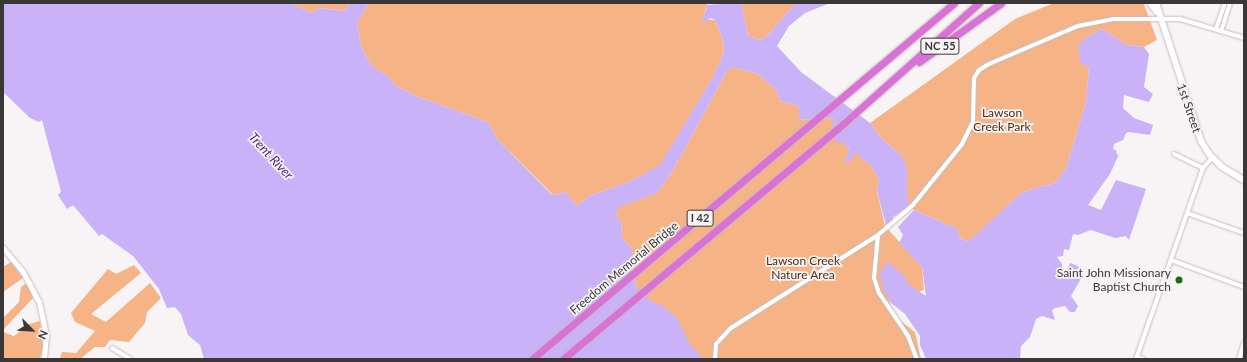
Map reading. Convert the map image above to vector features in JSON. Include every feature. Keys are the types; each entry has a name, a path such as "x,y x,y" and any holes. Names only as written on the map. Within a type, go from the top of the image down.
{"highway":[{"name":"Freedom Memorial Bridge","path":"532,359 954,3"},
{"path":"563,359 880,91 979,3"},
{"name":"NC 55","path":"880,91 1001,3"}],"main road":[{"path":"1150,3 1158,15"},
{"path":"1156,3 1158,15"},
{"name":"1st Street","path":"1158,15 1198,135 1212,158 1244,180"}],"street":[{"path":"1216,29 1225,3"},
{"path":"1221,31 1230,3"},
{"path":"715,359 716,344 731,328 878,235 913,205 962,144 973,121 974,78 980,70 1089,22 1113,19 1158,15 1190,20 1244,38"},
{"path":"1174,154 1203,168"},
{"path":"1143,359 1137,358 1203,168 1212,158"},
{"path":"1187,213 1244,233"},
{"path":"878,235 874,263 875,282 879,293 908,336 917,359"},
{"path":"3,248 23,272 39,302 46,335 44,359"},
{"path":"1171,260 1244,287"},
{"path":"1239,359 1244,343"},
{"path":"112,348 130,359"}],"green space":[{"path":"290,3 351,3 344,11 319,8 312,13"},
{"path":"369,3 710,3 706,5 707,7 702,19 715,20 723,40 724,52 713,77 660,166 631,181 589,196 577,206 565,192 553,195 497,139 488,122 418,97 396,86 386,75 371,65 361,47 357,22"},
{"path":"741,3 800,3 792,7 768,35 760,40 748,36"},
{"name":"Lawson Creek Park","path":"1054,3 1144,4 1157,40 1144,47 1127,45 1102,29 1085,38 1089,67 1086,103 1066,168 1055,183 1022,192 973,238 969,241 961,239 956,228 914,210 907,203 901,155 882,139 870,123 1015,19"},
{"name":"Lawson Creek Nature Area","path":"733,67 758,74 776,90 780,101 797,105 799,110 799,120 829,118 834,120 840,142 845,142 853,157 853,154 860,154 860,158 871,165 879,180 877,191 885,226 922,267 924,290 914,293 894,290 889,299 893,315 915,332 921,359 689,359 636,287 630,264 633,250 622,238 621,222 616,216 618,207 657,193 672,172 727,71"},
{"path":"11,262 23,278 3,292 3,267"},
{"path":"134,265 141,273 91,314 106,322 150,283 161,298 147,312 145,323 129,342 110,340 105,347 95,347 80,359 60,359 62,352 76,353 95,331 75,322 71,313 108,269 116,274"},
{"path":"27,283 33,298 3,330 3,318 19,302 21,287"},
{"path":"40,321 43,346 40,359 3,359 3,332 14,336 29,324"}],"water":[{"name":"Trent River","path":"3,3 290,3 312,13 319,8 344,11 351,3 369,3 357,22 361,47 371,65 386,75 396,86 418,97 488,122 497,139 552,195 565,192 577,206 589,196 631,181 660,165 713,77 724,52 723,40 715,20 710,18 704,23 702,19 707,8 705,5 741,3 748,36 760,40 768,35 792,7 799,3 830,3 805,13 789,26 777,46 801,72 870,123 882,139 901,155 907,168 907,194 909,206 893,217 893,222 886,225 877,191 879,180 871,165 860,158 860,154 854,154 852,160 847,163 845,161 849,148 844,147 845,142 836,143 832,126 834,120 829,118 799,120 799,110 797,105 780,101 776,90 758,74 733,67 727,71 672,172 657,193 619,207 616,215 621,222 622,238 633,250 630,264 636,287 652,302 660,304 676,317 691,346 704,359 204,359 200,345 188,335 181,314 175,307 167,308 159,289 133,256 102,234 99,236 73,205 67,209 58,195 61,192 42,120 39,122 30,118 3,92"},
{"path":"1102,29 1127,45 1144,47 1149,54 1144,87 1153,94 1149,102 1124,95 1123,108 1134,118 1153,125 1150,135 1129,132 1126,133 1123,140 1114,144 1113,149 1116,150 1117,155 1119,154 1110,174 1088,205 1101,210 1116,180 1146,189 1129,240 1126,236 1115,238 1091,230 1078,235 1073,234 1069,250 1064,249 1063,256 1057,257 1062,264 1062,272 1067,270 1070,263 1078,266 1083,275 1071,296 1078,306 1075,312 1070,312 1065,306 1055,308 1052,310 1055,320 1042,316 1036,319 1030,337 1021,346 1020,359 926,359 920,345 920,336 905,314 891,303 883,289 880,274 887,261 904,276 908,284 926,296 922,267 899,243 903,235 898,227 914,210 956,228 961,239 969,241 1022,192 1055,183 1066,168 1086,103 1089,67 1080,63 1078,45 1085,38"}],"place":[{"name":"Saint John Missionary Baptist Church","path":"1179,280"}]}
